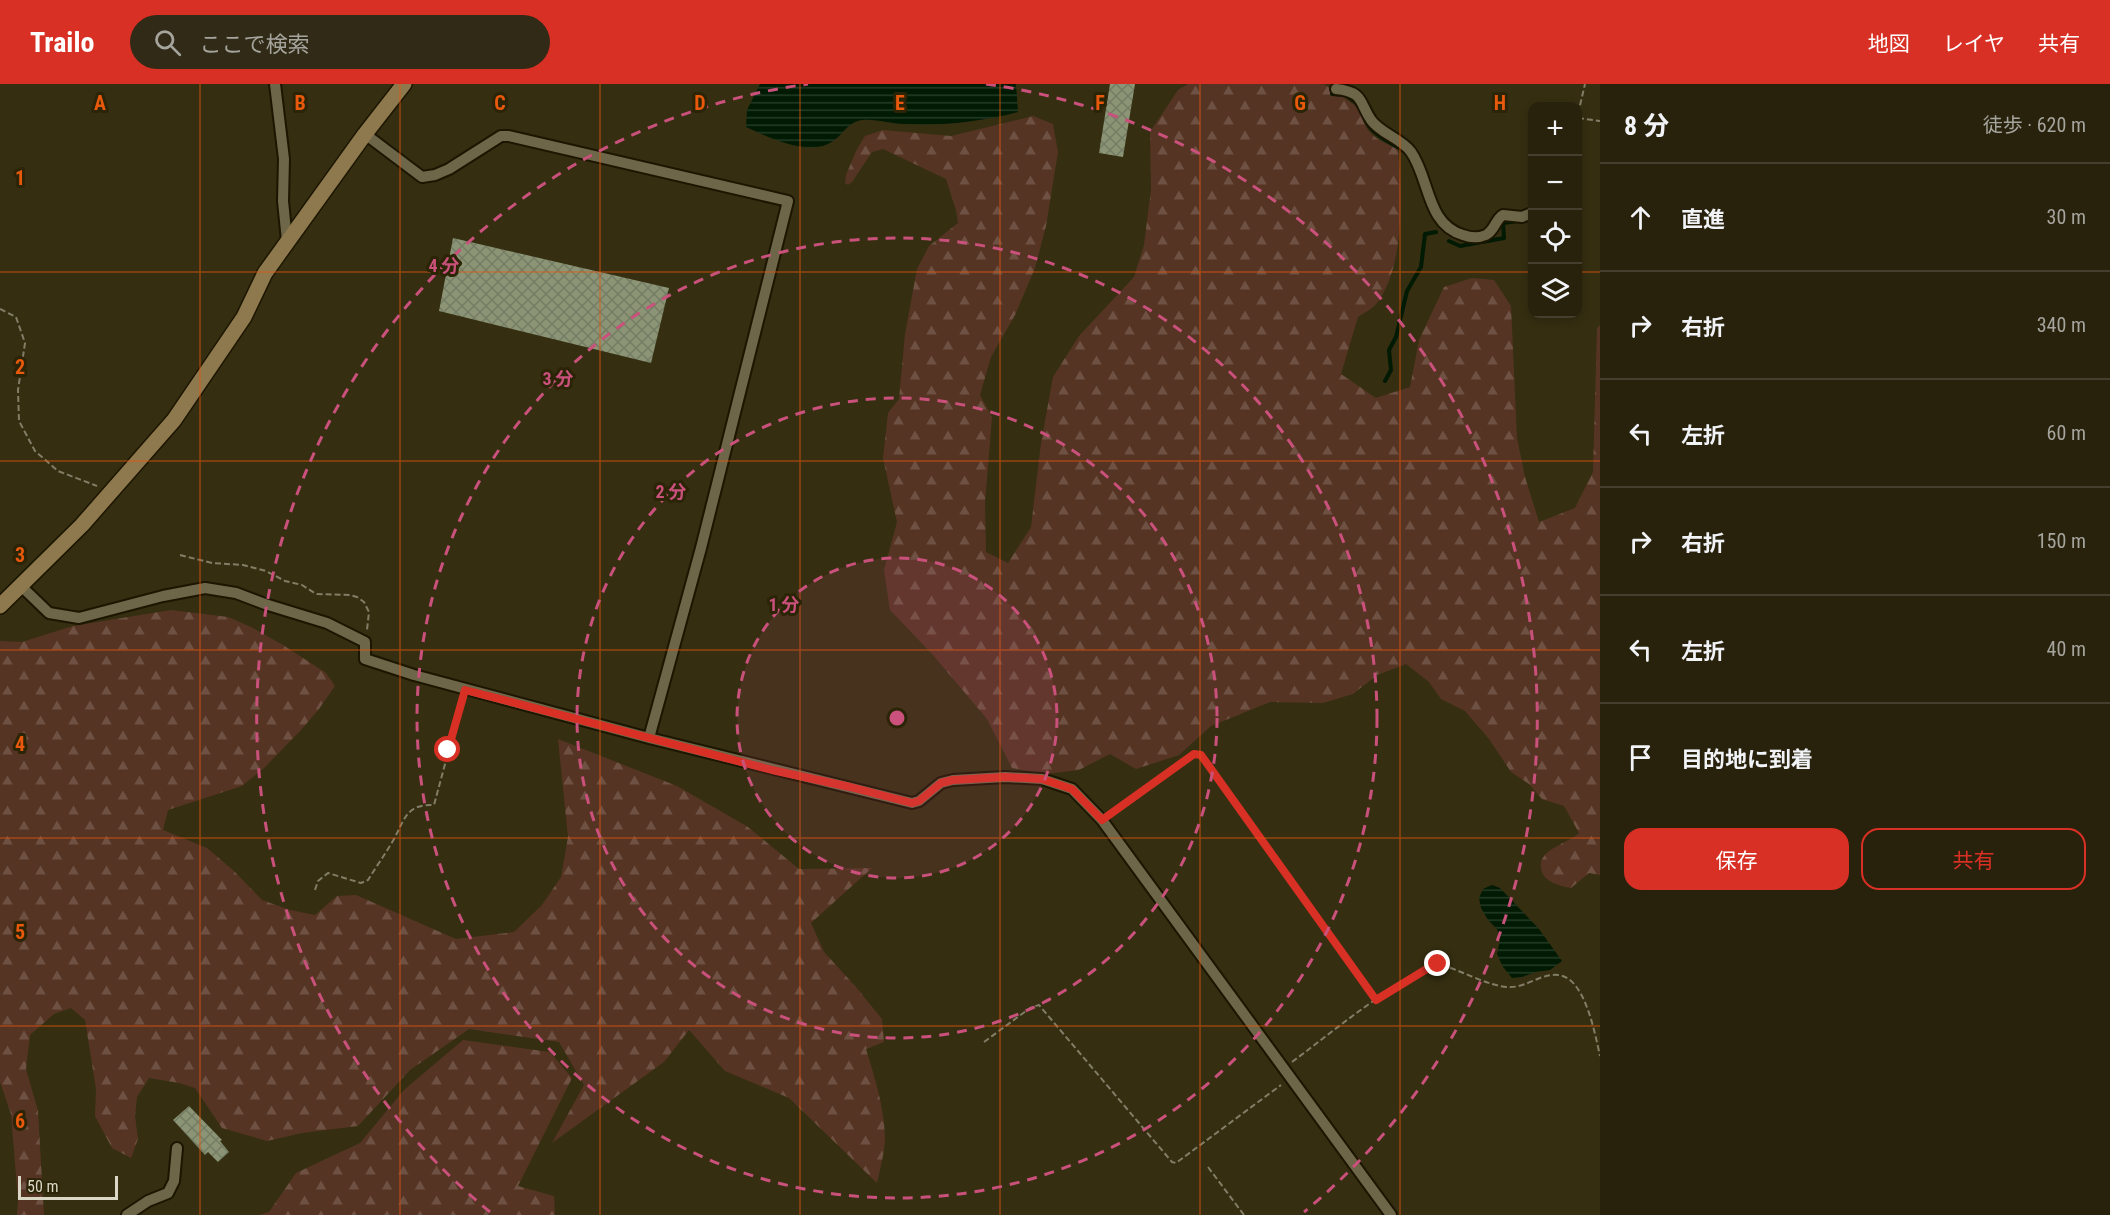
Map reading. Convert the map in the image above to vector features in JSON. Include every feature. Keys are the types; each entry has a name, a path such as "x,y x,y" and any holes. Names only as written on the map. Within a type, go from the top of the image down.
{"street":[{"path":"275,84 284,159 283,201 287,241"},
{"path":"0,606 82,525 174,420 244,317 265,273 404,84"},
{"path":"1336,89 1350,90 1364,104 1371,120 1411,152 1421,170 1431,204 1439,217 1461,235 1473,238 1484,236 1492,231 1497,219 1503,215 1522,217 1528,215"},
{"path":"365,134 422,177 435,175 501,136 509,136 788,201 701,548 649,738"},
{"path":"21,586 49,613 79,618 163,596 205,588 236,593 327,623 365,642 365,659 414,675 649,738 912,803 919,801 941,783 953,780 1005,777 1042,779 1072,789 1102,820 1391,1215"},
{"path":"127,1215 148,1201 168,1193 174,1181 177,1148"}],"path":[{"path":"1581,102 1586,84"},
{"path":"1582,119 1600,121"},
{"path":"0,309 16,317 22,330 25,343 18,390 19,421 35,451 58,471 110,493"},
{"path":"180,555 212,563 243,565 266,571 285,581 302,585 316,594 357,597 364,602 369,612 365,642"},
{"path":"315,890 318,881 328,873 361,883 368,880 394,838 402,819 422,804 434,804 465,690"},
{"path":"1102,820 1194,754 1201,755 1376,1000"},
{"path":"1283,1069 1376,1000 1438,964 1508,987 1523,985 1558,974 1572,981 1581,993 1600,1056"},
{"path":"984,1042 1030,1008 1039,1005 1172,1162 1176,1163 1290,1078"},
{"path":"1208,1167 1244,1215"}],"green space":[{"path":"1188,84 1324,84 1360,109 1365,125 1373,135 1398,149 1400,229 1393,270 1377,303 1358,317 1341,374 1376,398 1410,387 1419,340 1444,287 1472,278 1494,280 1511,306 1517,438 1525,477 1539,522 1575,508 1593,472 1597,328 1600,325 1600,875 1589,873 1571,888 1554,883 1544,876 1541,864 1547,853 1579,833 1564,806 1542,799 1529,784 1511,772 1489,739 1465,711 1441,699 1429,682 1406,664 1377,675 1353,694 1323,703 1270,702 1211,726 1179,755 1136,769 1110,754 1079,770 1046,774 1012,768 987,719 933,655 890,610 884,570 897,522 883,458 888,413 899,399 905,334 917,269 929,246 958,223 946,179 883,149 872,152 852,182 848,185 845,183 856,151 865,136 883,130 951,136 1033,116 1053,124 1058,152 1046,226 1035,268 1015,315 991,357 980,395 992,417 985,503 986,552 1008,563 1031,527 1041,443 1053,377 1079,336 1134,277 1144,245 1151,190 1150,132 1178,90"},
{"path":"171,610 228,617 251,627 326,673 335,686 301,730 264,768 242,786 168,810 163,830 207,848 234,871 262,900 290,910 315,915 337,896 356,895 456,939 514,932 542,905 561,877 568,837 558,739 677,786 748,827 799,869 872,868 811,923 824,952 882,1019 884,1042 866,1049 879,1094 885,1129 882,1162 877,1183 789,1098 725,1071 689,1030 664,1062 552,1143 584,1085 559,1042 469,1029 410,1070 358,1126 302,1133 267,1141 222,1128 195,1088 149,1078 137,1097 135,1116 138,1139 131,1158 112,1148 95,1116 96,1089 85,1020 71,1008 54,1014 30,1035 26,1069 38,1111 44,1215 17,1215 18,1200 11,1114 0,1082 0,641 22,642 73,626"},
{"path":"463,1040 550,1052 572,1078 518,1186 554,1196 555,1215 259,1215 269,1212 296,1173 360,1143 404,1090"}],"shaded area":[{"path":"760,84 1016,84 1018,112 976,121 947,124 899,124 863,120 846,128 837,138 824,146 801,147 746,127 747,110"},
{"path":"1492,885 1500,888 1539,929 1562,961 1550,970 1512,978 1503,967 1497,954 1500,940 1497,929 1481,908 1479,898 1483,889"}],"building":[{"path":"1110,84 1135,84 1123,157 1099,153"},
{"path":"453,238 669,288 651,363 439,311"},
{"path":"189,1106 222,1140 220,1141 229,1152 218,1162 208,1152 205,1155 173,1120"}],"waterway":[{"path":"1332,94 1346,95 1358,104"},
{"path":"1365,119 1376,133 1402,150"},
{"path":"1449,241 1460,246 1504,238 1503,223 1518,221"},
{"path":"1385,381 1391,370 1389,350 1396,337 1407,291 1421,267 1425,234 1436,232"}],"route":[{"path":"448,750 465,690 772,770 912,803 919,801 941,783 953,780 1005,777 1042,779 1072,789 1102,820 1194,754 1201,755 1376,1000 1438,964"}]}
